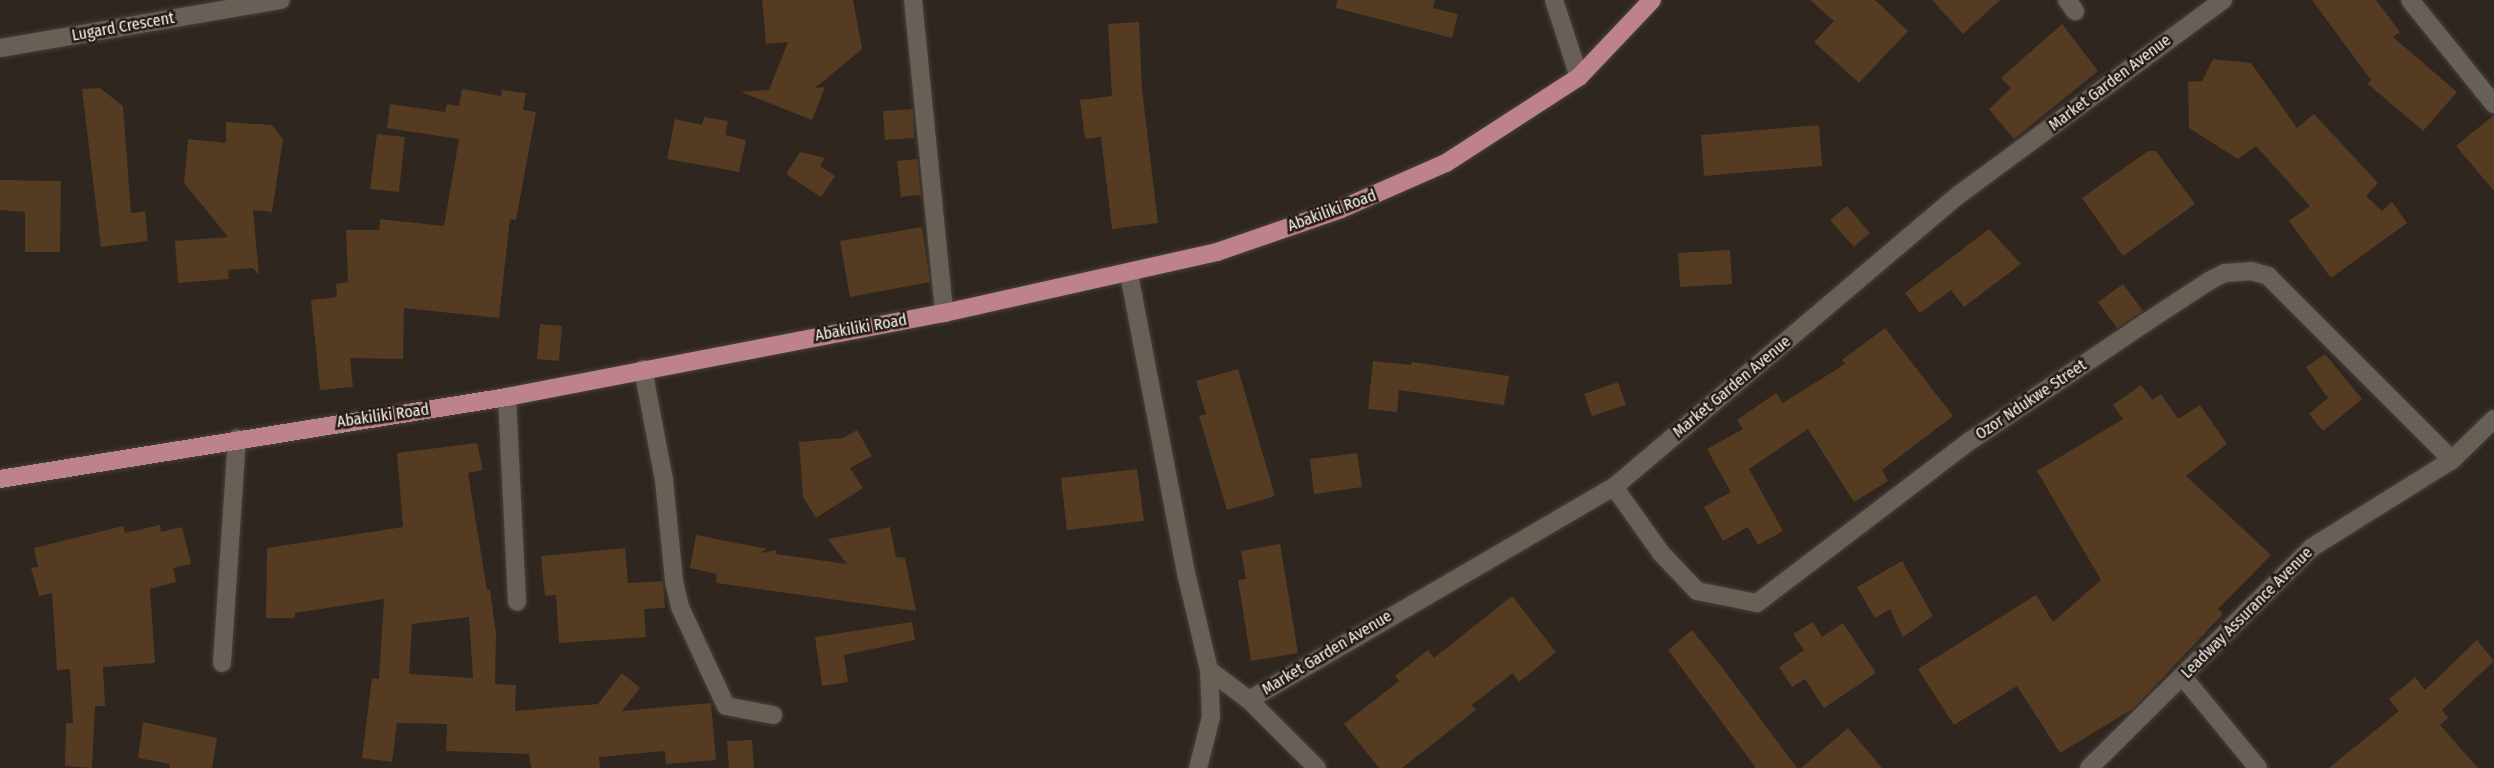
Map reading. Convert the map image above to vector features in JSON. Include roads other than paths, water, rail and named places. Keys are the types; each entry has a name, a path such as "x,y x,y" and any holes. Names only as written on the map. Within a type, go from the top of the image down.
{"main road":[{"name":"Abakiliki Road","path":"0,478 237,438 507,397 643,369 944,313 1129,274 1217,252 1388,190 1490,136 1579,77 1652,0"}],"street":[{"name":"Lugard Crescent","path":"0,48 281,0"},
{"path":"913,0 944,313"},
{"path":"1554,0 1579,77"},
{"name":"Market Garden Avenue","path":"1209,670 1249,700 1614,487 1960,194 2223,0"},
{"path":"2410,0 2494,104"},
{"name":"Ozor Ndukwe Street","path":"1614,487 1660,553 1697,591 1756,603 1970,441 2209,280 2225,273 2251,271 2268,276 2452,460"},
{"path":"1129,274 1187,577 1209,670 1211,717 1198,768"},
{"path":"643,369 664,480 674,581 680,607 726,706 773,715"},
{"path":"507,397 517,602"},
{"name":"Leadway Assurance Avenue","path":"2089,768 2311,548 2452,460 2494,419"},
{"path":"222,663 237,438"},
{"path":"2182,677 2258,768"},
{"path":"1249,700 1317,768"}]}
